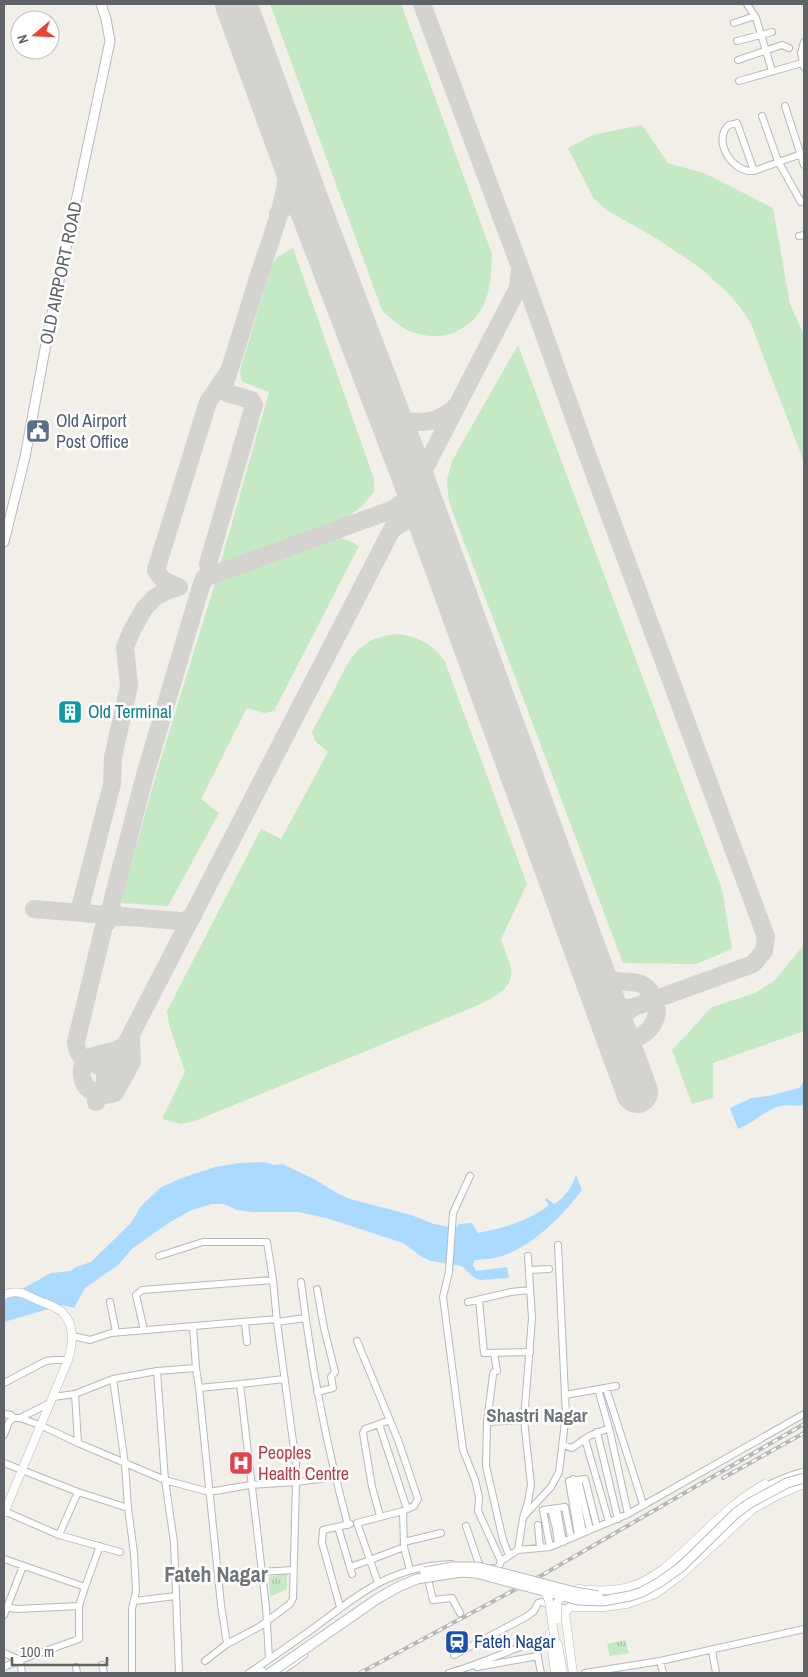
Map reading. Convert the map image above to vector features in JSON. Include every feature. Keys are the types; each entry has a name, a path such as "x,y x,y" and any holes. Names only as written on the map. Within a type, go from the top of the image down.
{"main road":[{"name":"OLD AIRPORT ROAD","path":"4,542 25,457 48,333 110,40 101,4"},
{"path":"264,1673 365,1601 394,1583 410,1576 444,1568 478,1567 598,1596 626,1593 659,1579 692,1552 747,1500 777,1482 804,1471"},
{"path":"264,1673 376,1599 398,1587 417,1580 461,1572 476,1573 586,1601 603,1601 642,1592 681,1568 736,1513 750,1503 786,1483 804,1478"}],"street":[{"path":"746,4 756,16 772,71"},
{"path":"734,22 756,16"},
{"path":"737,41 772,32"},
{"path":"739,80 803,65 801,53 804,42"},
{"path":"738,60 782,46 789,48"},
{"path":"785,106 802,153 804,165"},
{"path":"762,116 778,162 801,202"},
{"path":"754,171 737,123 729,126 724,133 723,140 728,159 746,172 754,171 802,153"},
{"path":"470,1176 453,1213 449,1272 443,1297 463,1450 475,1480 479,1497 478,1511 501,1561"},
{"path":"159,1256 202,1242 267,1242 296,1464 293,1598 290,1604 266,1622 227,1644 205,1661"},
{"path":"523,1518 551,1487 559,1472 563,1445 566,1414 558,1245"},
{"path":"518,1550 531,1485 524,1420 532,1318 528,1256"},
{"path":"529,1270 549,1269"},
{"path":"144,1330 136,1295 142,1290 273,1280"},
{"path":"301,1282 317,1392 335,1477 348,1525"},
{"path":"317,1289 335,1372 331,1377 333,1388 317,1392"},
{"path":"468,1302 511,1292 530,1290"},
{"path":"4,1294 14,1291 61,1310 67,1318 73,1336 68,1360 42,1426 4,1512 59,1534 120,1552"},
{"path":"479,1300 484,1353 530,1352"},
{"path":"110,1302 116,1332"},
{"path":"73,1336 90,1340 116,1332 306,1318"},
{"path":"245,1323 247,1342"},
{"path":"193,1327 221,1605 227,1644"},
{"path":"340,1607 322,1543 323,1530 405,1510 417,1503 417,1496 408,1467 357,1341"},
{"path":"494,1353 497,1371 493,1375 487,1422 486,1466 503,1540 510,1555"},
{"path":"4,1383 46,1361 68,1360"},
{"path":"4,1435 9,1422 51,1400 75,1394 113,1378 157,1371 196,1368"},
{"path":"157,1371 165,1480 174,1542 179,1673"},
{"path":"113,1378 126,1464 128,1508 134,1553 136,1591 132,1608 132,1673"},
{"path":"199,1388 284,1379"},
{"path":"240,1384 253,1485 260,1572 266,1607 269,1659"},
{"path":"565,1395 616,1386"},
{"path":"602,1388 628,1514"},
{"path":"602,1388 643,1504"},
{"path":"75,1394 78,1443"},
{"path":"4,1414 42,1426 165,1480 209,1492 253,1485 335,1477"},
{"path":"249,1673 340,1607 378,1583 425,1566 479,1564 498,1569 501,1561 518,1550 550,1547 628,1514 804,1414"},
{"path":"380,1516 372,1487 363,1433 365,1430 390,1420"},
{"path":"487,1422 524,1420"},
{"path":"379,1424 404,1495 404,1544 410,1570"},
{"path":"563,1445 572,1448 585,1439 609,1428"},
{"path":"598,1432 618,1519"},
{"path":"585,1439 609,1522"},
{"path":"4,1463 78,1492 128,1508"},
{"path":"555,1673 547,1604 550,1591 553,1589 573,1588 595,1590 618,1589 634,1586 652,1577 673,1562 739,1501 755,1489 775,1479 804,1471"},
{"path":"576,1480 587,1531 569,1481 576,1480"},
{"path":"454,1655 526,1617 534,1611 538,1603 567,1609 570,1607 604,1607 627,1604 650,1597 681,1575 753,1509 780,1494 804,1484"},
{"path":"59,1534 78,1492"},
{"path":"550,1547 543,1510 565,1507 571,1538"},
{"path":"554,1509 560,1543"},
{"path":"357,1523 378,1583"},
{"path":"538,1525 540,1548"},
{"path":"466,1526 479,1564"},
{"path":"338,1527 352,1574"},
{"path":"350,1566 370,1560 404,1544 441,1532"},
{"path":"4,1667 79,1639 80,1606 100,1546"},
{"path":"4,1559 85,1587"},
{"path":"23,1566 5,1610 80,1606"},
{"path":"425,1566 433,1600 452,1598 460,1613"},
{"path":"260,1572 293,1570"},
{"path":"279,1673 383,1599 404,1588 400,1574"},
{"path":"652,1577 659,1591"},
{"path":"581,1589 582,1608"},
{"path":"545,1591 549,1601 555,1641 558,1646 563,1673"},
{"path":"134,1600 176,1596"},
{"path":"558,1646 560,1640 556,1611 557,1603 562,1596"},
{"path":"567,1609 565,1613 573,1670"},
{"path":"585,1673 614,1671 804,1629"},
{"path":"466,1669 509,1650 535,1642 541,1673"},
{"path":"712,1650 716,1673"},
{"path":"4,1653 20,1660"},
{"path":"449,1673 538,1656"},
{"path":"20,1660 22,1673"},
{"path":"660,1661 663,1673"},
{"path":"102,1665 104,1673"}],"green space":[{"path":"270,4 401,4 492,254 490,283 484,304 474,319 458,331 440,336 420,334 402,327 382,310"},
{"path":"642,125 668,163 704,173 773,208 790,304 804,335 804,462 751,324 740,307 728,293 699,267 654,237 608,211 594,199 568,148 593,135"},
{"path":"293,248 374,479 374,492 362,506 349,516 220,565 269,392 243,382 240,371 271,266 277,257"},
{"path":"518,345 722,889 732,949 696,964 623,963 449,502 447,480 452,461"},
{"path":"342,536 343,539 359,546 274,711 264,713 247,708 201,799 219,813 168,906 122,903 156,775 215,583"},
{"path":"398,634 425,642 436,650 445,662 527,884 501,939 511,969 509,983 500,993 476,1006 195,1121 181,1124 162,1119 185,1072 169,1025 167,1011 261,829 281,839 328,752 315,741 312,732 352,657 358,650 374,639"},
{"path":"804,945 804,1031 713,1063 713,1098 692,1104 672,1050 712,1007 755,993 774,981"},
{"path":"287,1573 287,1589 270,1597 269,1577"},
{"path":"625,1640 629,1653 610,1656 607,1644"}],"water":[{"path":"804,1081 804,1105 780,1106 738,1129 730,1108 751,1098 769,1096 799,1088"},
{"path":"264,1162 274,1165 282,1164 350,1199 411,1215 434,1224 456,1228 459,1224 472,1223 478,1233 524,1220 549,1205 545,1200 546,1198 554,1204 568,1191 576,1175 582,1190 558,1218 527,1244 501,1256 475,1260 473,1265 476,1271 507,1267 509,1278 480,1280 474,1278 462,1266 431,1261 422,1257 403,1243 326,1218 298,1212 252,1212 237,1210 224,1204 212,1204 192,1210 170,1222 133,1248 118,1265 85,1288 74,1308 62,1305 4,1322 4,1299 51,1273 71,1271 74,1268 91,1262 131,1223 141,1206 160,1188 179,1179 215,1167"}],"taxiway":[{"path":"422,4 766,937 764,951 753,964 634,1007 621,1020 617,1039"},
{"path":"216,574 212,573 208,564 254,405 251,400 227,393 225,383 285,191 288,157 286,141"},
{"path":"278,214 292,203 299,202 303,202 311,210"},
{"path":"418,493 417,488 420,477 518,288 520,270"},
{"path":"88,914 84,912 81,904 112,784 113,757 129,686 125,647 144,609 154,598 166,591 179,587 162,579 156,570 208,402 229,371"},
{"path":"385,404 391,412 399,417 418,422 438,418 447,414 455,407"},
{"path":"96,1102 403,508 411,490 412,475"},
{"path":"204,578 394,509 407,498"},
{"path":"392,530 404,522 413,520 422,524 433,533"},
{"path":"119,916 112,911 111,906 145,775 202,583 207,577"},
{"path":"34,909 179,921 184,921 193,916"},
{"path":"104,1086 105,1076 103,1070 82,1057 76,1042 104,926 111,918 119,916"},
{"path":"588,957 601,974 613,980 640,983 649,990 657,1008 655,1020 650,1029 641,1036 631,1039 620,1039 610,1035 599,1019 589,961"},
{"path":"601,994 616,1006 624,1008 634,1007"},
{"path":"127,1042 121,1048 88,1058 84,1062 82,1076 86,1086 91,1091 101,1095 115,1093 132,1062 131,1035"}],"runway":[{"path":"236,4 311,210 412,475 637,1092"}],"railway":[{"path":"360,1673 544,1574 804,1424"},
{"path":"723,1478 804,1433"}],"place":[{"name":"Old Airport Post Office","path":"38,431"},
{"name":"Old Terminal","path":"70,712"},
{"name":"Peoples Health Centre","path":"241,1463"},
{"name":"Fateh Nagar","path":"457,1642"}],"district":[{"name":"Shastri Nagar","path":"537,1415"},
{"name":"Fateh Nagar","path":"216,1574"}]}
